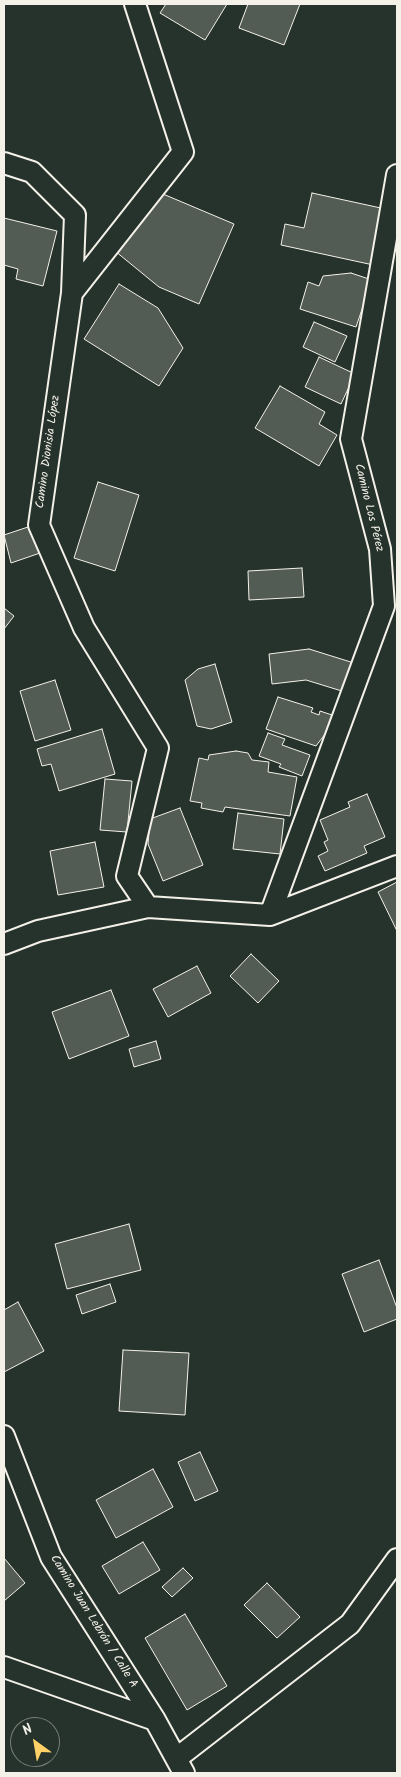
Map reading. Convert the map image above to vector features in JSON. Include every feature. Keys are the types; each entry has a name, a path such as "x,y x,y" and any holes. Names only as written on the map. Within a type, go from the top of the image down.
{"street":[{"path":"72,293 183,152 135,4"},
{"name":"Camino Dionisia López","path":"4,163 32,172 75,214 72,293 39,525 84,628 158,748 128,876 148,907"},
{"name":"Camino Los Pérez","path":"270,914 384,606 380,549 351,439 397,176"},
{"path":"4,944 38,931 148,907 270,914 397,866"},
{"name":"Camino Juan Lebrón / Calle A","path":"4,1436 51,1557 155,1720 180,1765"},
{"path":"180,1765 350,1624 397,1559"},
{"path":"4,1667 155,1720"}],"building":[{"path":"166,4 227,4 205,40 160,13"},
{"path":"248,4 300,4 284,45 239,28"},
{"path":"312,193 390,210 378,266 281,245 285,224 304,228"},
{"path":"163,194 234,224 199,304 159,287 115,251"},
{"path":"4,218 57,231 43,286 16,279 18,269 4,265"},
{"path":"351,273 372,280 356,327 300,309 308,282 319,286 323,276"},
{"path":"119,284 158,308 183,348 159,386 84,339"},
{"path":"314,322 347,336 335,362 303,347"},
{"path":"319,357 355,374 341,404 305,387"},
{"path":"280,386 325,412 319,424 337,435 319,466 255,428"},
{"path":"98,482 139,495 115,571 74,558"},
{"path":"34,525 43,552 11,563 4,535"},
{"path":"302,568 304,597 249,600 248,571"},
{"path":"4,608 14,616 4,629"},
{"path":"309,649 354,663 345,692 306,680 272,684 269,654"},
{"path":"215,664 232,722 211,729 197,726 185,680 198,669"},
{"path":"55,680 71,730 35,741 20,691"},
{"path":"278,697 313,708 311,712 319,715 320,711 338,717 316,746 266,729"},
{"path":"102,729 115,774 59,791 51,764 42,766 37,749"},
{"path":"268,733 285,739 282,745 310,755 302,776 279,767 281,764 259,756"},
{"path":"236,751 248,753 252,760 269,762 268,772 297,777 290,816 225,807 223,812 201,808 202,803 190,801 199,758 208,760 209,755"},
{"path":"105,779 132,781 127,832 100,830"},
{"path":"367,794 385,837 364,846 367,853 325,871 318,856 328,851 324,842 328,840 320,820 350,807 348,802"},
{"path":"180,808 203,865 163,881 148,844 150,819"},
{"path":"238,813 284,819 280,854 233,849"},
{"path":"95,842 104,887 58,895 50,851"},
{"path":"397,882 397,931 378,892"},
{"path":"251,954 279,981 258,1003 230,976"},
{"path":"197,966 211,993 168,1017 153,989"},
{"path":"111,990 129,1036 69,1059 52,1012"},
{"path":"156,1041 161,1059 134,1067 129,1049"},
{"path":"129,1224 141,1270 67,1289 55,1244"},
{"path":"379,1260 397,1308 397,1319 364,1332 342,1274"},
{"path":"110,1284 116,1302 82,1314 76,1295"},
{"path":"18,1302 44,1351 4,1372 4,1310"},
{"path":"123,1350 189,1353 185,1415 119,1411"},
{"path":"200,1452 218,1491 195,1501 178,1462"},
{"path":"153,1469 173,1507 116,1538 96,1500"},
{"path":"143,1542 160,1570 119,1594 102,1566"},
{"path":"4,1558 25,1583 4,1601"},
{"path":"183,1568 193,1578 172,1597 162,1587"},
{"path":"267,1583 300,1617 277,1638 244,1605"},
{"path":"185,1614 227,1686 187,1710 145,1638"}]}
